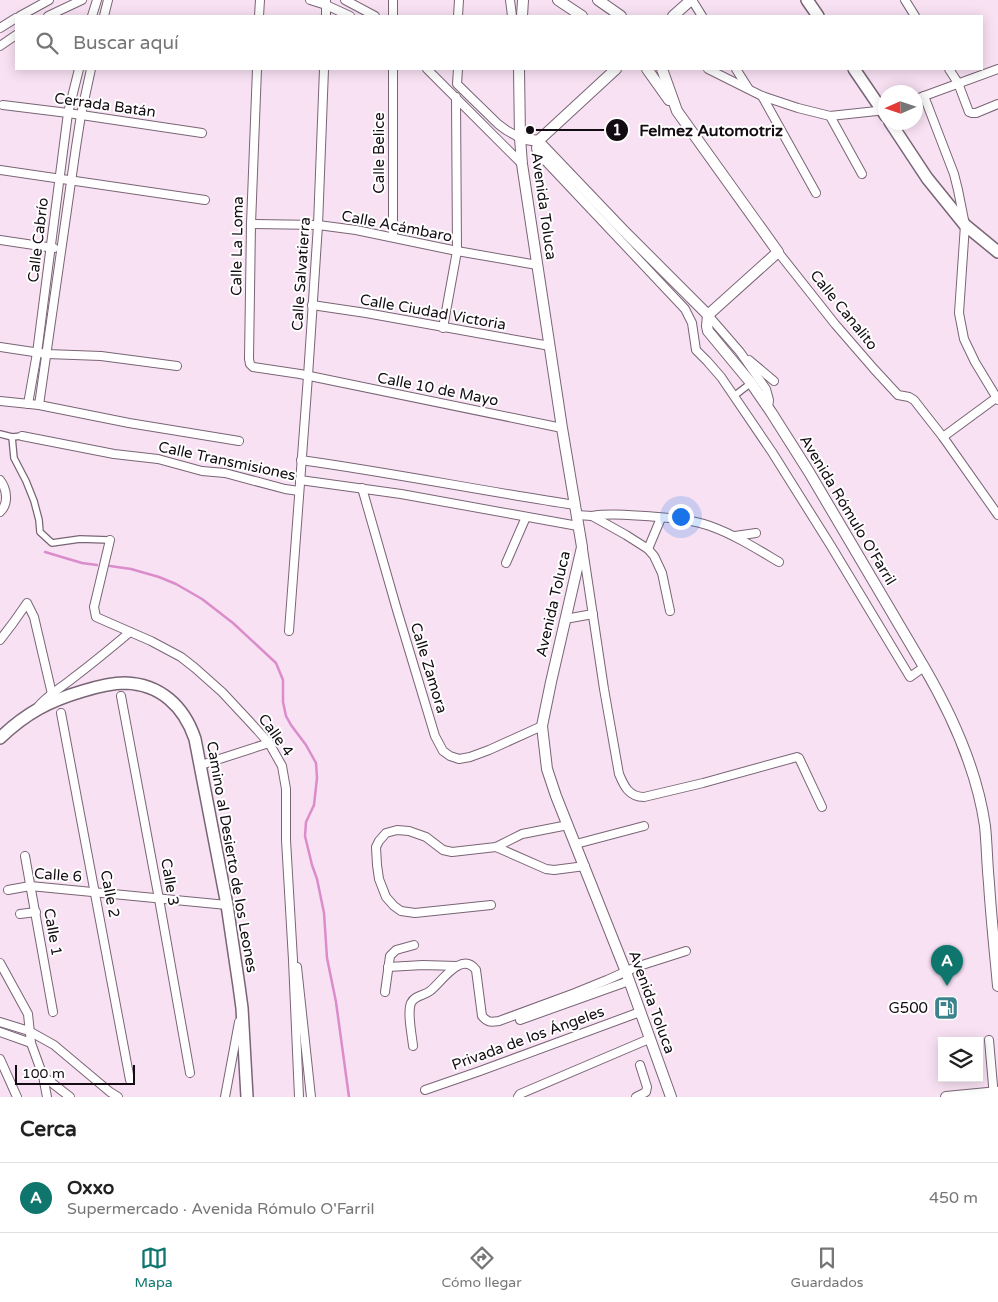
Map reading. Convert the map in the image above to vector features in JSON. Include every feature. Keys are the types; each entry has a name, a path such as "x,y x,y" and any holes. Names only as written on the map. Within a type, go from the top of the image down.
{"main road":[{"path":"808,0 817,15"},
{"path":"855,70 878,102"},
{"path":"895,130 927,178 965,224 998,252"},
{"name":"Camino al Desierto de los Leones","path":"0,738 35,710 59,698 104,685 125,683 154,689 183,712 191,727 201,764 227,905 242,1008 247,1097"}],"street":[{"path":"22,15 49,0"},
{"path":"50,15 82,0"},
{"path":"92,15 97,0"},
{"path":"104,15 108,0"},
{"path":"259,15 260,0"},
{"path":"310,0 326,2 348,15"},
{"path":"345,0 373,15"},
{"path":"393,0 393,15"},
{"path":"458,15 459,0"},
{"path":"510,0 513,15"},
{"path":"513,15 516,0"},
{"path":"522,15 523,0"},
{"path":"558,0 580,15"},
{"path":"598,0 620,15"},
{"path":"674,15 691,0 701,15"},
{"path":"905,0 914,15"},
{"path":"326,2 326,15"},
{"path":"0,28 15,19"},
{"path":"0,46 15,35"},
{"path":"943,437 997,399 964,339 959,313 965,224 954,174 924,96 998,69"},
{"name":"Calle Cabrío","path":"28,404 37,353 68,113 78,70"},
{"name":"Calle Cabrío","path":"39,405 81,115 91,70"},
{"name":"Calle La Loma","path":"257,70 251,224 249,359 253,367 308,376"},
{"name":"Calle Salvatierra","path":"300,480 318,225 324,70"},
{"name":"Calle Belice","path":"392,70 393,237"},
{"path":"428,70 522,164"},
{"path":"458,70 457,84 506,130 520,138 538,141 708,315 740,352 766,389 769,400 768,408"},
{"path":"615,70 538,141 537,152 685,309 692,323 696,350 708,361 772,452 910,677 924,667"},
{"name":"Calle Canalito","path":"647,70 778,252 834,324 898,395 914,400 943,437 998,515"},
{"name":"Calle Canalito","path":"662,70 677,111"},
{"path":"710,70 762,96 798,108 830,116 878,113"},
{"path":"737,70 750,90"},
{"path":"950,70 958,82 969,112 976,113 998,104"},
{"name":"Avenida Toluca","path":"518,71 522,164 582,547 542,726 547,769 627,976 671,1097"},
{"path":"762,96 816,193"},
{"path":"443,328 456,251 456,98"},
{"name":"Cerrada Batán","path":"3,105 202,133"},
{"path":"830,116 862,174"},
{"path":"0,170 205,200"},
{"name":"Calle Acámbaro","path":"251,224 318,225 356,230 456,251 537,265"},
{"path":"0,240 61,250"},
{"path":"708,315 778,252"},
{"name":"Calle Ciudad Victoria","path":"312,305 550,346"},
{"name":"Avenida Rómulo O'Farril","path":"708,315 708,331 751,383 809,472 939,693 953,724 971,769 984,826 998,986"},
{"path":"0,347 37,353 101,356 177,366"},
{"path":"740,352 774,381"},
{"name":"Calle 10 de Mayo","path":"308,376 562,428"},
{"path":"734,396 751,383"},
{"path":"0,401 39,405 239,441"},
{"name":"Calle Transmisiones","path":"0,434 22,436 105,453 158,459 202,471 225,473 285,489 299,491 300,480 401,494 578,526"},
{"path":"12,436 14,458 34,501 40,532 52,544 80,539 110,540"},
{"name":"Calle Transmisiones","path":"301,460 505,494 576,510 592,516"},
{"path":"0,480 3,483 6,498 3,510 0,512"},
{"name":"Calle Zamora","path":"362,488 432,727 443,751 459,759 470,757 542,726"},
{"path":"289,631 299,491"},
{"path":"592,516 612,514 661,518 709,526 735,536 779,562"},
{"path":"592,516 648,549 654,556 662,573 670,611"},
{"path":"506,563 526,517"},
{"path":"648,549 661,518"},
{"path":"735,536 756,533"},
{"name":"Calle 4","path":"110,540 94,607 96,617 174,653 195,668 245,716 269,744 282,766 286,789 286,840 299,1097"},
{"path":"582,547 619,774 623,785 630,793 638,797 644,797 703,784 797,757 822,807"},
{"path":"0,640 27,603 34,617 52,694"},
{"path":"565,618 593,614"},
{"path":"35,710 43,699 52,694 130,632"},
{"name":"Calle 3","path":"121,696 160,899 190,1073"},
{"name":"Calle 2","path":"61,713 130,1080"},
{"path":"201,764 269,744"},
{"path":"492,905 415,913 401,911 386,897 380,879 376,847 379,841 386,833 397,830 409,831 426,837 443,850 452,852 496,847 522,834 568,825"},
{"path":"576,844 644,826"},
{"path":"496,847 546,869 554,870 585,866"},
{"name":"Calle 1","path":"25,856 53,1012"},
{"name":"Calle 6","path":"8,890 30,886 227,905"},
{"path":"20,914 36,912"},
{"path":"385,992 390,956 396,950 414,944"},
{"path":"520,1020 627,976 636,967 686,951"},
{"path":"293,960 298,969 311,1097"},
{"path":"0,964 28,1014 31,1043 43,1076 47,1097"},
{"path":"388,967 457,966 463,964 473,966 476,970 482,1016 490,1022 499,1021 627,976"},
{"path":"413,1046 411,1005 417,997 431,991 457,966"},
{"path":"224,1097 242,1008"},
{"name":"Privada de los Ángeles","path":"425,1090 640,1012"},
{"path":"0,1022 29,1031 54,1044 118,1097"},
{"path":"0,1032 31,1043 46,1040"},
{"path":"518,1097 520,1094 650,1039"},
{"path":"946,1097 995,1094 989,1040"},
{"path":"0,1059 17,1097"},
{"path":"636,1097 646,1092 648,1087 640,1065"},
{"path":"43,1076 70,1097"}],"waterway":[{"path":"45,552 82,563 97,565"},
{"path":"110,566 131,569 159,577 176,584 202,599 233,623 276,663 283,680 283,702 286,716 316,763 317,778 314,805 306,822 305,836 324,913 327,958 336,1002 349,1097"}],"place":[{"name":"Felmez Automotriz","path":"530,130"},
{"name":"Oxxo","path":"947,986"},
{"name":"G500","path":"946,1008"}]}
